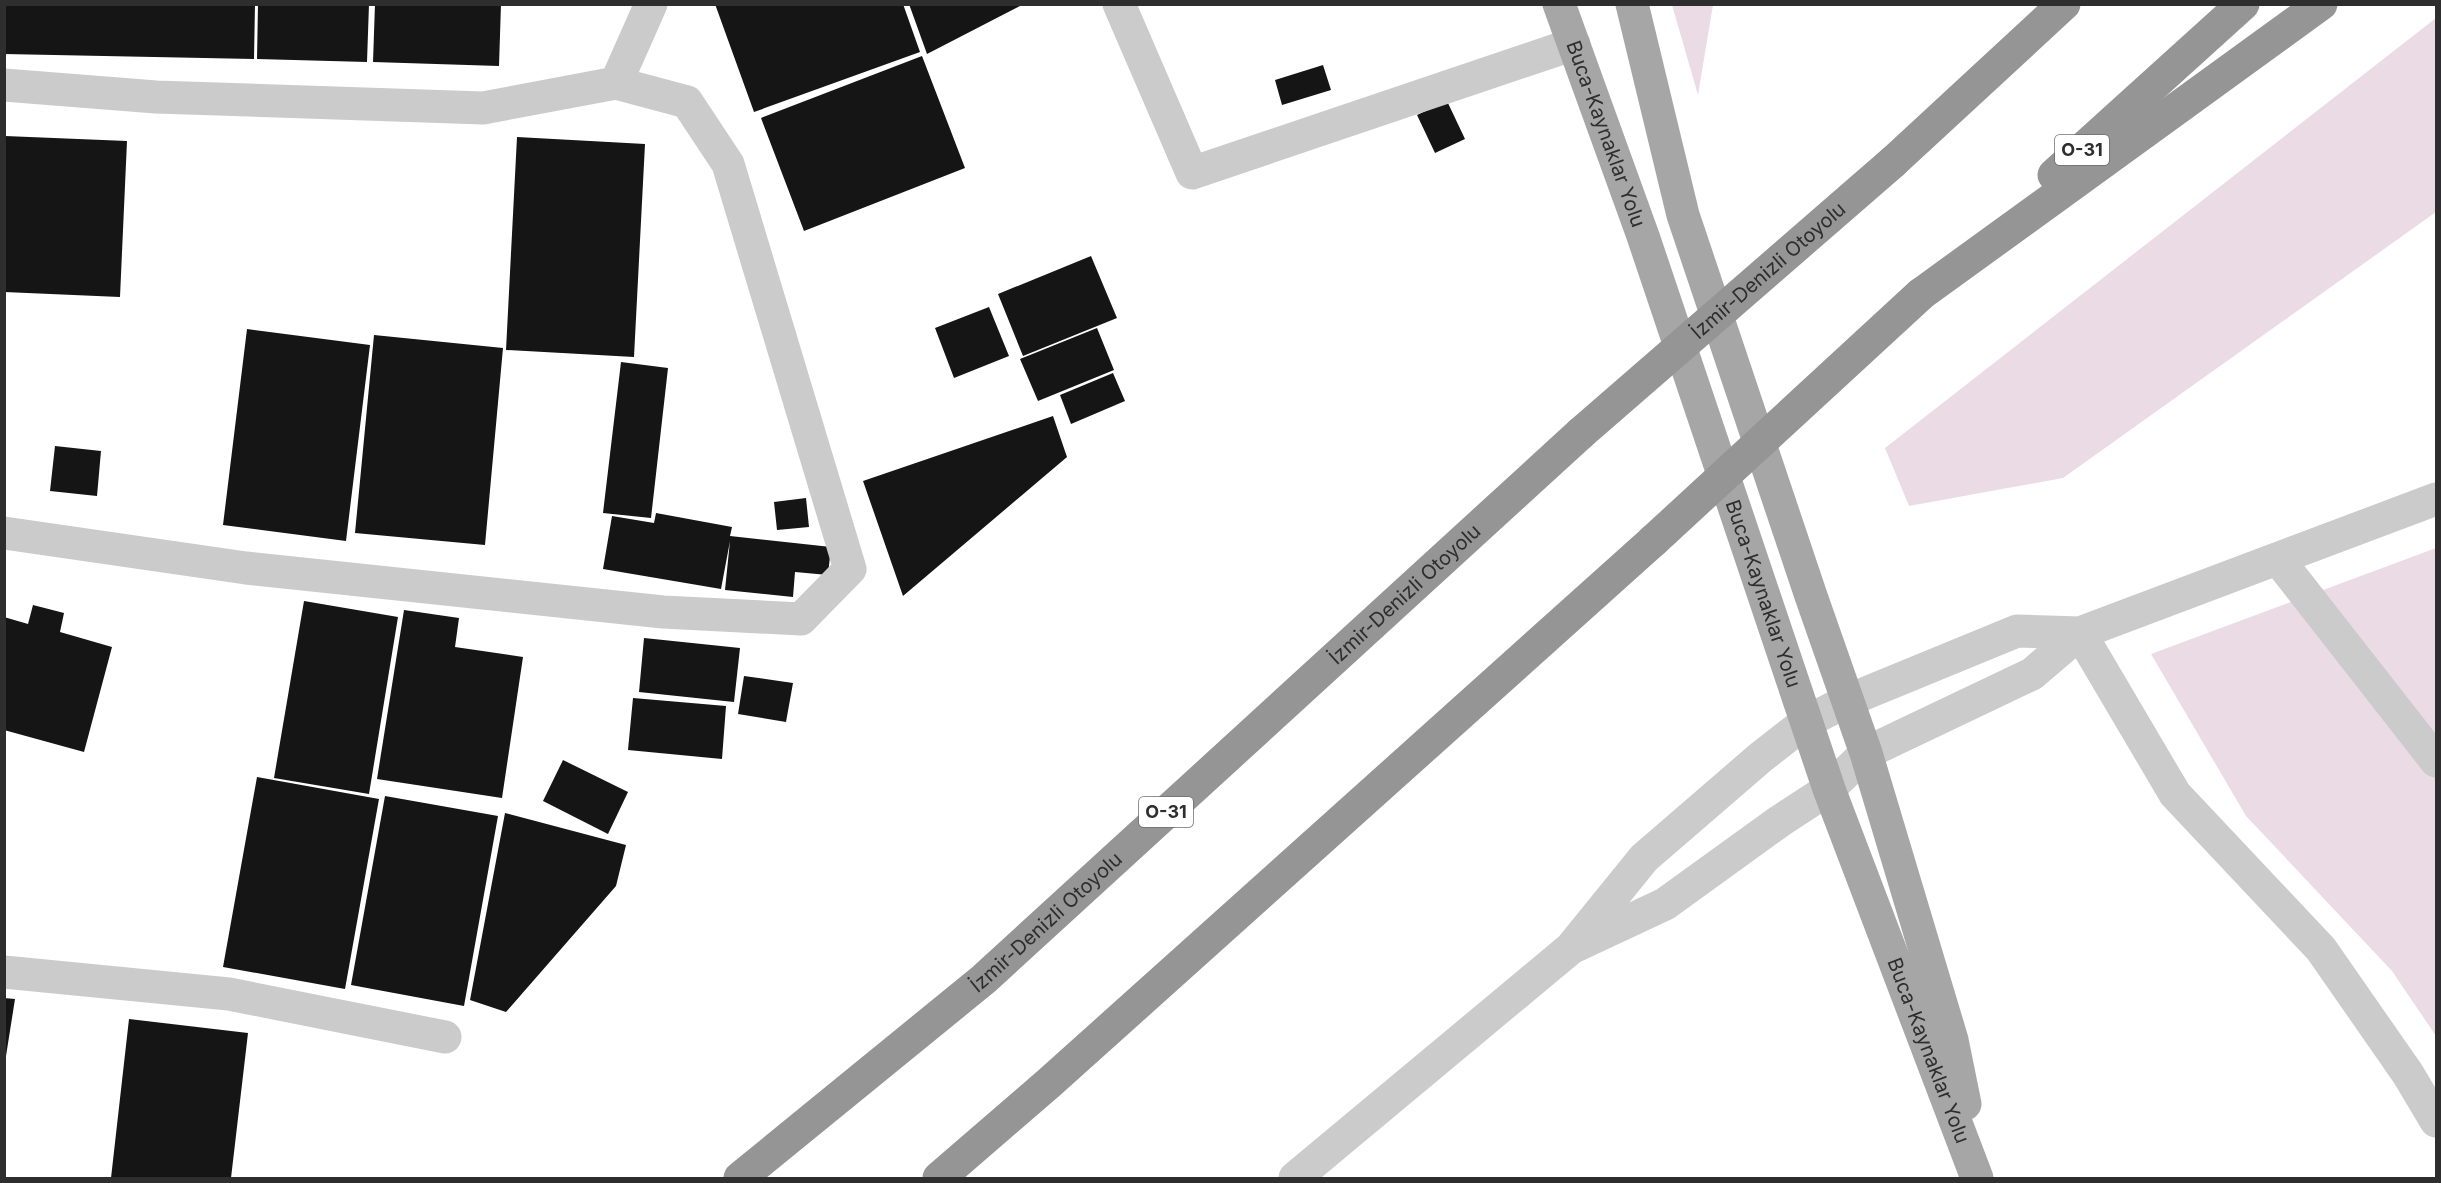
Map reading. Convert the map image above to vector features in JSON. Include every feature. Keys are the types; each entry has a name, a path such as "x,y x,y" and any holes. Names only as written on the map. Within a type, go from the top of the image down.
{"highway":[{"name":"İzmir-Denizli Otoyolu","path":"740,1179 984,979 1581,433 1893,162 2064,4"},
{"name":"O-31","path":"939,1179 1653,541 1921,294 2243,4"},
{"path":"1921,294 2321,4"}],"main road":[{"name":"Buca-Kaynaklar Yolu","path":"1559,4 1647,247 1828,789 1978,1179"},
{"path":"1632,4 1683,214 1810,596 1849,700 1952,1040 1978,1179"}],"street":[{"path":"616,83 651,4"},
{"path":"1119,4 1192,173 1574,44"},
{"path":"4,85 156,96 483,108 616,83 687,102 728,164 850,569 801,619 663,612 246,568 4,533"},
{"path":"1571,948 1665,904 1828,789 1866,753 2032,674 2080,633 2436,499"},
{"path":"2278,559 2436,761"},
{"path":"1295,1179 1571,948 1644,858 1761,757 1806,722 1849,700 2017,632 2080,633"},
{"path":"2080,633 2175,794 2321,949 2408,1074 2436,1121"},
{"path":"4,972 229,994 445,1037"}],"shaded area":[{"path":"1672,5 1713,5 1698,95"},
{"path":"2436,18 2436,212 2063,478 1909,506 1885,448"},
{"path":"2436,548 2436,1036 2392,971 2246,816 2151,654"}],"building":[{"path":"4,4 255,4 254,59 4,54"},
{"path":"258,4 369,4 367,62 257,59"},
{"path":"375,4 501,4 499,66 373,62"},
{"path":"715,4 903,4 920,52 754,112"},
{"path":"909,4 1024,4 927,54"},
{"path":"922,56 965,168 804,231 761,118"},
{"path":"1323,65 1331,90 1282,105 1275,80"},
{"path":"1447,101 1465,139 1435,153 1417,115"},
{"path":"5,136 127,141 120,297 4,292"},
{"path":"517,137 645,144 634,357 506,350"},
{"path":"1091,256 1117,318 1023,356 998,294"},
{"path":"989,307 1009,356 954,378 935,328"},
{"path":"1097,328 1114,370 1038,401 1020,359"},
{"path":"247,329 370,345 346,541 223,525"},
{"path":"374,335 503,348 485,545 355,533"},
{"path":"621,362 668,368 651,518 603,513"},
{"path":"1113,373 1125,401 1071,424 1060,395"},
{"path":"1053,416 1067,457 903,596 863,481"},
{"path":"55,446 101,451 97,496 50,491"},
{"path":"806,498 809,527 777,530 774,502"},
{"path":"656,513 732,527 730,536 831,547 828,575 795,572 793,597 725,590 730,541 721,589 603,569 612,516 654,523"},
{"path":"304,601 398,617 369,794 274,778"},
{"path":"33,605 64,613 60,632 112,647 84,752 4,730 4,617 28,624"},
{"path":"404,610 459,618 455,647 523,657 502,798 377,779"},
{"path":"644,638 740,648 734,702 639,692"},
{"path":"744,676 793,683 786,722 738,714"},
{"path":"633,698 726,706 722,759 628,750"},
{"path":"563,760 628,792 608,834 543,801"},
{"path":"257,777 379,799 345,989 223,967"},
{"path":"385,796 498,816 464,1006 351,985"},
{"path":"505,813 626,845 616,886 506,1012 470,1000"},
{"path":"4,998 15,999 6,1056 4,1056"},
{"path":"129,1019 248,1033 231,1178 111,1178"}]}
